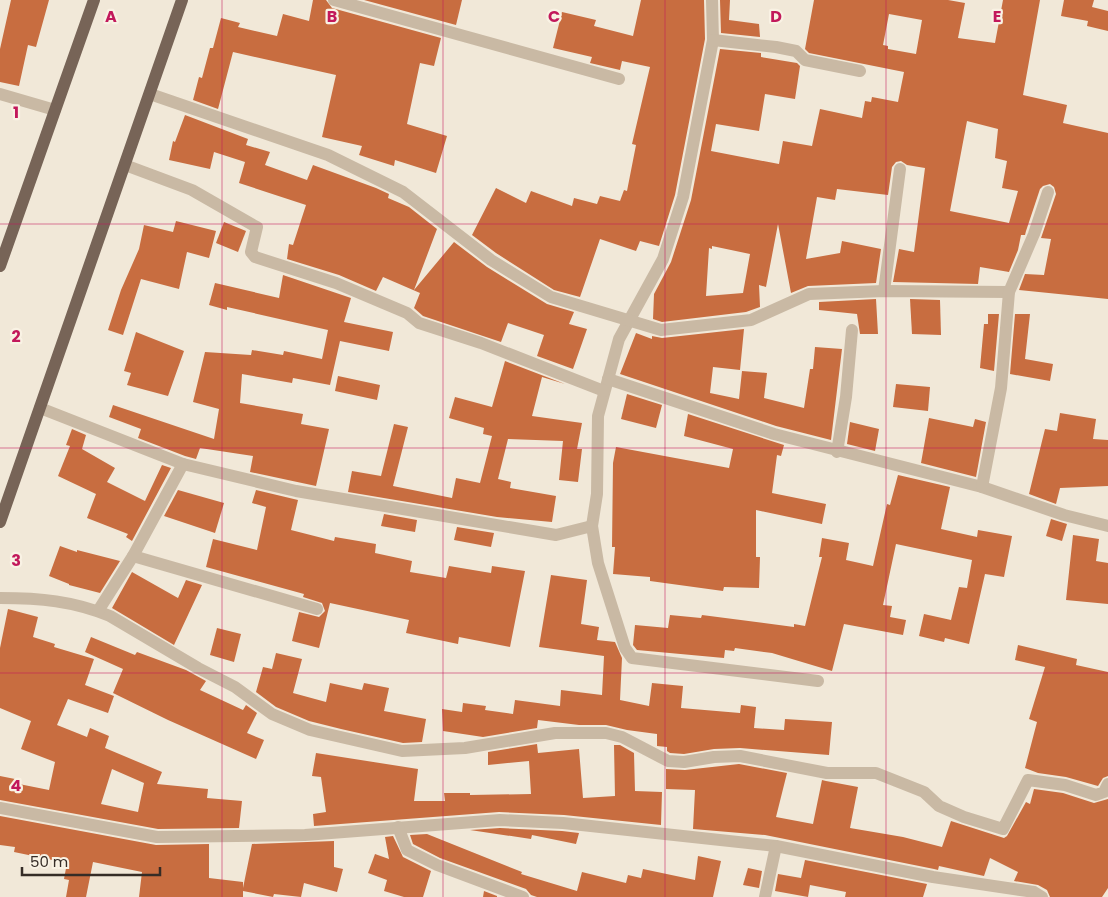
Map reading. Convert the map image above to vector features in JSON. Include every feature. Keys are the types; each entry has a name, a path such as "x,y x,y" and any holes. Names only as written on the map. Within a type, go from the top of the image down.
{"main road":[{"path":"0,266 94,0"},
{"path":"0,522 182,0"}],"street":[{"path":"334,0 619,78"},
{"path":"712,0 713,40 684,197 663,259 618,339 598,416 597,494 592,526 598,562 625,648 632,658 818,681"},
{"path":"713,40 796,51 805,60 860,71"},
{"path":"0,94 55,110"},
{"path":"150,94 328,155 404,192 491,260 551,297 630,319 661,330 751,320 809,294 884,291 1009,292"},
{"path":"125,165 192,190 253,224 257,227 251,252 255,257 336,283 407,314 419,323 606,385 836,452 982,487 1064,515 1108,526"},
{"path":"884,291 900,169"},
{"path":"982,487 1001,388 1009,292 1034,234 1048,192"},
{"path":"836,452 846,397 852,330"},
{"path":"40,408 183,464 314,495 556,535 592,526"},
{"path":"98,611 133,556 183,464"},
{"path":"133,556 317,609"},
{"path":"0,598 42,598 98,611 235,687 272,714 310,730 402,751 465,748 554,733 606,733 622,737 668,760 684,762 714,757 740,756 827,773 876,773 924,792 939,806 964,817 1004,829 1028,780 1065,786 1096,795 1104,792 1108,784"},
{"path":"0,808 157,837 305,834 500,820 563,823 776,846 933,877 1034,892 1042,897"},
{"path":"398,827 407,850 437,865 523,897"},
{"path":"765,897 776,846"}],"building":[{"path":"11,0 49,0 36,47 28,45 19,86 0,82 0,49"},
{"path":"313,0 326,0 332,8 441,38 434,66 420,63 407,124 447,136 436,173 395,160 394,166 359,155 362,146 322,137 336,75 233,52 218,109 193,100 199,77 202,78 210,48 213,48 221,18 240,23 238,27 277,36 283,14 309,21"},
{"path":"364,0 462,0 456,25"},
{"path":"641,0 704,0 705,39 675,195 659,246 640,241 636,251 600,239 580,297 554,290 496,253 472,235 496,188 526,203 531,191 572,206 574,198 597,204 600,196 620,201 624,190 627,191 636,145 632,144 650,67 622,61 620,70 590,63 592,57 553,48 562,12 596,20 594,26 633,36"},
{"path":"720,0 730,0 729,20 759,24 760,37 721,33"},
{"path":"814,0 948,0 965,3 958,38 995,43 1003,0 1040,0 1023,95 1067,105 1063,123 1108,133 1108,299 1019,290 1025,274 1044,275 1051,239 1041,238 1056,194 1054,187 1050,184 1040,189 1025,235 1021,235 1018,250 1009,272 980,267 978,284 893,282 899,249 914,252 925,168 907,165 901,161 896,162 892,167 888,195 837,189 835,200 817,197 806,259 840,253 842,241 881,249 876,283 808,286 791,293 778,224 766,287 759,285 760,307 746,312 662,322 653,319 654,294 671,262 691,200 720,49 761,53 761,57 797,63 800,66 795,99 765,94 759,131 716,124 711,151 779,164 783,141 812,146 820,109 862,118 865,101 871,102 872,97 898,102 904,72 809,53 805,49","holes":["889,14 922,20 916,54 888,49 888,46 883,45","967,121 998,129 995,158 1007,161 1002,188 1018,191 1009,223 950,211","712,246 750,254 743,293 706,296 709,248 712,249"]},
{"path":"1064,0 1094,0 1092,7 1108,11 1108,31 1087,26 1088,21 1061,16"},
{"path":"185,115 248,139 246,145 270,152 265,165 307,180 313,165 376,188 389,194 388,198 409,207 437,229 414,290 454,242 487,267 547,304 574,312 569,324 587,329 573,369 537,356 544,335 508,323 501,342 423,316 414,308 420,293 383,277 376,291 339,275 287,259 289,244 293,245 306,205 239,183 245,162 214,152 210,169 169,160 173,141 175,142"},
{"path":"176,221 216,231 209,258 187,252 179,289 141,279 123,335 108,330 121,290 139,249 144,225 173,232"},
{"path":"224,222 246,231 238,252 216,243"},
{"path":"283,275 351,298 344,322 393,332 389,351 340,341 330,385 293,378 292,383 242,374 240,403 303,414 301,424 329,429 316,486 250,472 253,456 200,448 196,459 185,456 138,438 141,429 109,417 113,405 214,439 219,409 193,402 205,352 251,355 252,350 283,355 284,351 322,359 328,330 227,307 227,310 209,305 215,283 279,298"},
{"path":"876,299 878,334 860,334 857,314 819,310 819,302"},
{"path":"910,299 940,300 941,335 912,334"},
{"path":"988,314 999,314 994,371 980,368 984,324 988,324"},
{"path":"1015,314 1030,314 1025,359 1053,364 1050,381 1010,374"},
{"path":"744,329 740,370 713,367 710,393 739,399 742,371 767,373 764,398 804,408 810,369 813,369 815,347 842,349 831,440 776,426 620,374 636,333 652,339 652,336 662,338"},
{"path":"136,332 184,351 168,396 127,385 131,373 124,371"},
{"path":"505,361 565,384 542,377 532,416 582,423 577,449 582,449 578,482 559,480 563,441 508,439 498,479 511,482 510,488 556,496 552,522 497,517 348,492 352,471 381,476 394,424 408,427 393,486 452,498 456,478 480,483 492,436 483,434 484,428 449,418 455,397 492,407"},
{"path":"338,376 380,385 377,400 335,391"},
{"path":"896,384 930,387 928,411 893,407"},
{"path":"627,394 662,405 656,428 621,419"},
{"path":"1060,413 1096,419 1093,439 1108,440 1108,486 1060,488 1056,504 1029,494 1045,429 1057,431"},
{"path":"688,414 784,445 781,456 777,455 772,493 826,504 822,524 756,510 756,557 760,557 759,588 724,587 723,591 650,581 650,577 613,574 615,547 612,547 613,463 616,447 729,468 733,449 684,436"},
{"path":"929,418 973,427 975,419 986,422 976,477 921,463"},
{"path":"850,422 879,429 875,451 847,444"},
{"path":"72,429 86,435 82,449 115,468 107,482 145,501 162,465 171,468 132,541 126,537 128,534 87,518 96,494 58,476 70,446 66,445"},
{"path":"898,475 950,487 941,529 977,537 978,530 1012,536 1004,577 985,574 969,644 945,638 944,642 919,636 924,614 951,620 959,587 967,588 972,560 896,544 883,605 892,606 890,617 906,620 903,635 844,624 832,671 772,653 735,648 734,651 725,650 724,658 637,650 633,645 635,625 668,628 670,615 701,618 702,615 794,627 794,624 805,626 822,557 819,557 822,538 849,543 846,560 873,566 887,504 890,505"},
{"path":"178,490 224,503 215,533 164,516"},
{"path":"256,490 298,500 291,530 334,541 335,537 376,544 375,553 412,561 410,572 446,578 449,566 491,573 492,566 525,571 510,647 459,637 458,644 406,633 409,620 330,603 319,648 292,641 299,612 319,617 325,611 322,603 303,597 304,594 206,567 213,539 257,550 266,507 252,503"},
{"path":"384,514 417,520 415,532 381,526"},
{"path":"1051,519 1067,524 1062,541 1046,536"},
{"path":"457,527 494,533 491,547 454,540"},
{"path":"1073,535 1099,539 1096,561 1108,563 1108,604 1066,600"},
{"path":"60,546 77,552 77,550 120,561 100,593 69,585 49,576"},
{"path":"132,572 178,598 186,580 202,585 174,645 112,608"},
{"path":"551,575 587,580 581,624 599,627 597,640 615,642 622,658 620,700 649,706 652,683 683,686 681,708 740,713 741,705 756,707 754,728 784,730 785,719 832,722 829,755 740,748 714,749 684,754 670,753 667,751 667,747 657,746 657,734 606,725 579,725 538,720 537,728 483,737 443,731 442,709 462,712 463,703 486,706 485,710 513,714 515,700 560,706 561,690 602,695 604,656 539,647"},
{"path":"8,609 38,617 33,637 55,644 54,647 94,659 85,685 114,696 108,713 68,699 57,725 87,737 90,728 109,736 105,748 162,772 157,784 208,789 207,798 242,801 239,828 158,829 0,800 0,776 20,780 19,784 49,790 55,762 21,749 31,721 0,708 0,648","holes":["112,769 144,783 138,812 101,804"]},
{"path":"217,628 241,634 234,662 210,655"},
{"path":"91,637 135,655 137,652 186,670 206,681 200,690 243,710 246,705 257,713 247,733 264,740 256,759 113,693 123,669 85,652"},
{"path":"1018,645 1077,659 1076,665 1108,672 1108,776 1103,778 1098,786 1066,777 1038,773 1025,768 1037,722 1029,719 1045,667 1015,660"},
{"path":"276,653 302,659 293,693 326,702 330,683 362,690 364,683 389,688 384,711 426,719 422,742 403,743 341,729 309,721 276,707 256,692 263,667 272,669"},
{"path":"537,744 538,753 579,749 583,798 615,796 614,745 620,745 634,753 635,791 662,792 661,825 564,815 499,812 314,826 313,814 326,812 321,777 312,776 316,753 418,769 414,801 445,801 444,793 470,793 470,795 531,794 529,761 488,765 488,752"},
{"path":"739,764 787,773 776,817 813,824 822,780 858,787 850,828 903,837 942,847 951,821 1004,838 1007,836 1026,802 1030,804 1034,789 1063,793 1094,803 1108,799 1108,888 1102,897 1050,897 1047,890 1038,885 1014,881 1018,872 990,858 984,876 939,866 938,870 765,835 693,829 695,790 666,789 666,769 685,770"},
{"path":"0,816 156,845 209,844 209,878 243,882 243,888 252,844 334,841 334,867 343,869 337,892 304,883 301,897 274,894 273,897 243,891 243,897 139,897 142,872 93,862 86,897 66,897 69,880 64,879 67,863 14,852 15,847 0,845"},
{"path":"500,828 579,833 576,844 532,835 531,839 470,830"},
{"path":"427,834 522,872 521,874 577,891 582,872 626,883 628,875 641,878 643,869 695,880 698,856 721,861 713,897 537,897 531,895 526,889 440,858 413,844 410,835"},
{"path":"393,836 403,857 431,871 423,897 404,897 384,891 387,880 368,873 375,854 389,859 385,837"},
{"path":"805,860 927,884 923,897 845,897 846,892 810,885 808,897 775,891 778,874 801,878"},
{"path":"748,868 762,871 759,888 743,885"},
{"path":"484,891 497,896 497,897 483,897"}]}
